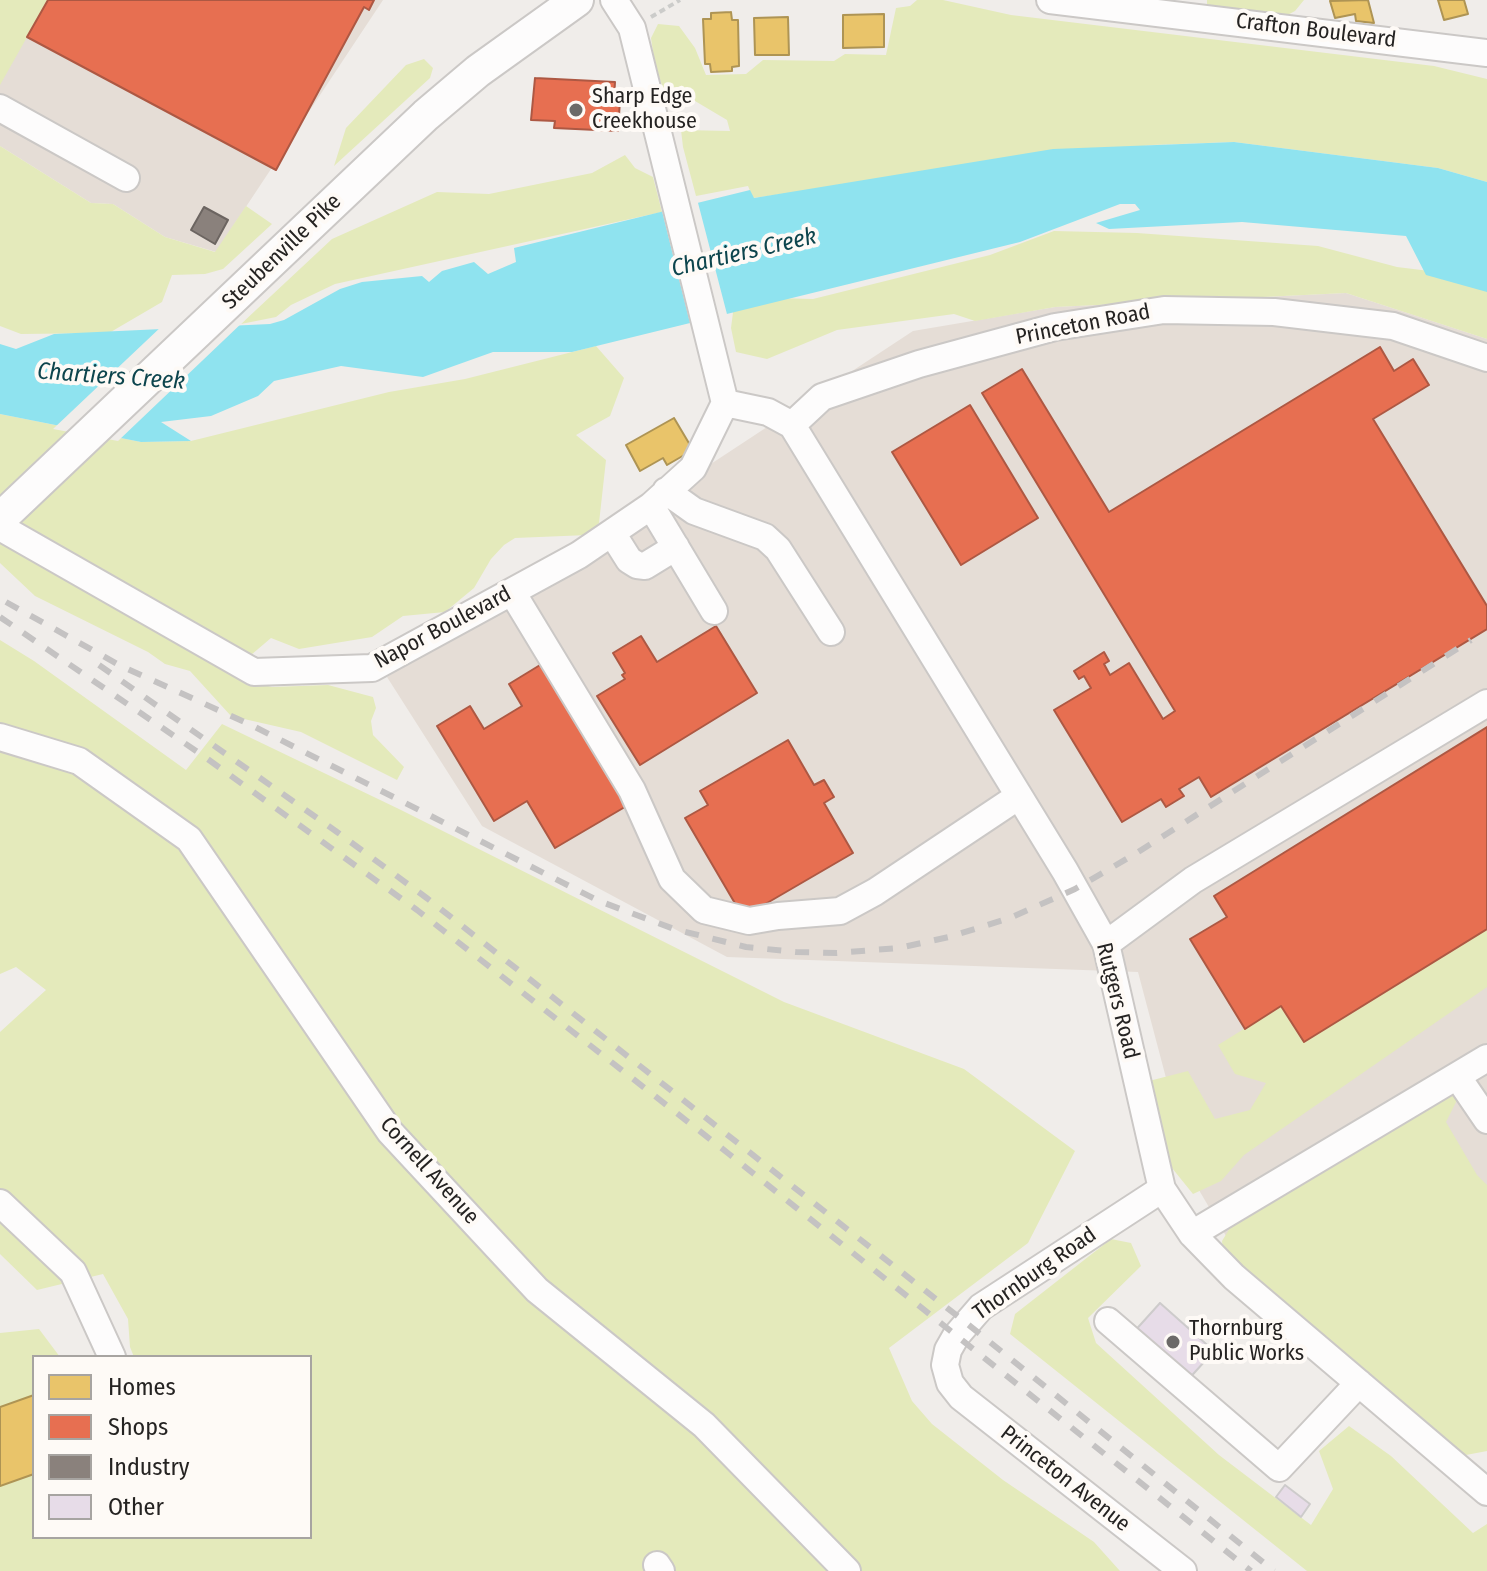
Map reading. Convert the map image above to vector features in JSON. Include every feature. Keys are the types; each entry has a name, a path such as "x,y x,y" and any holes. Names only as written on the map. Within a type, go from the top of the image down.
{"main road":[{"name":"Steubenville Pike","path":"0,519 426,115 478,71 577,0"}],"street":[{"path":"614,0 632,28 722,390 792,425"},
{"name":"Crafton Boulevard","path":"1050,0 1487,53"},
{"path":"0,108 126,178"},
{"name":"Princeton Road","path":"792,425 822,397 919,364 1055,327 1164,310 1274,312 1393,326 1487,358"},
{"name":"Napor Boulevard","path":"0,527 254,672 372,668 579,555 659,498 693,468 722,390"},
{"name":"Rutgers Road","path":"792,425 1106,944 1162,1189 1192,1234 1234,1277 1359,1383 1482,1480"},
{"path":"659,498 676,547 714,611"},
{"path":"659,498 765,537 778,549 831,632"},
{"path":"612,533 629,560 637,565 645,566 676,547"},
{"path":"512,592 632,790 672,879 704,910 749,921 840,911 875,892 1019,796"},
{"path":"1106,944 1193,880 1487,703"},
{"name":"Cornell Avenue","path":"0,737 79,761 189,839 390,1132 537,1290 704,1425 847,1571"},
{"path":"1192,1234 1487,1058"},
{"path":"1457,1076 1487,1120"},
{"name":"Thornburg Road","path":"950,1383 945,1365 948,1350 965,1322 981,1307 1162,1189"},
{"path":"0,1203 73,1272 111,1355"},
{"path":"1108,1321 1279,1468 1359,1383"},
{"name":"Princeton Avenue","path":"950,1383 961,1397 1183,1571"}],"path":[{"path":"632,28 680,0"}],"shaded area":[{"path":"0,0 383,0 216,252 165,237 113,204 91,203 0,146"},
{"path":"1346,293 1487,339 1487,1214 1229,1241 1193,1180 1138,972 727,957 482,826 387,677 913,331 1055,307"}],"green space":[{"path":"0,0 48,0 0,85"},
{"path":"917,0 943,0 1011,15 1434,66 1487,79 1487,182 1438,168 1234,142 1151,145 753,198 748,186 696,196 681,130 730,131 727,120 695,101 669,104 655,66 651,38 658,24 679,26 695,48 706,75 746,74 763,60 834,61 845,54 886,55 896,8 910,6"},
{"path":"1207,0 1304,0 1295,11 1259,30 1207,10"},
{"path":"424,59 433,68 430,78 334,166 346,128 406,65"},
{"path":"0,146 91,203 113,204 165,237 215,252 246,206 272,224 223,269 205,274 172,275 162,302 109,333 21,334 0,326"},
{"path":"625,155 635,168 653,177 662,212 335,284 291,305 276,317 241,324 332,239 437,192 489,194 592,173"},
{"path":"1054,231 1137,233 1318,246 1397,267 1462,275 1487,283 1487,339 1346,293 1055,307 975,321 954,314 837,330 767,359 736,352 731,328 735,297 813,299 990,255"},
{"path":"596,346 624,378 610,416 576,435 606,460 599,523 588,535 515,538 491,559 474,588 445,612 403,616 372,637 299,649 271,638 244,665 254,682 272,687 328,685 373,697 376,708 371,721 373,735 404,767 397,780 301,732 231,716 190,671 165,664 148,652 35,596 0,563 0,414 141,442 191,441 389,392 465,379"},
{"path":"0,640 186,770 222,724 784,1002 964,1069 1075,1151 1028,1243 889,1348 912,1401 932,1424 1003,1480 1094,1542 1120,1571 0,1571 0,1333 39,1329 58,1355 32,1355 32,1539 312,1539 312,1355 133,1355 128,1319 103,1274 37,1290 0,1254 0,1032 46,990 16,967 0,974"},
{"path":"1487,928 1487,987 1244,1155 1221,1181 1193,1194 1172,1168 1149,1081 1188,1071 1215,1119 1250,1110 1266,1083 1235,1074 1218,1045 1281,1006 1304,1042"},
{"path":"1450,1094 1457,1100 1446,1122 1477,1175 1487,1185 1487,1451 1466,1455 1445,1445 1223,1251 1222,1241 1233,1223"},
{"path":"1111,1239 1131,1243 1141,1266 1088,1318 1096,1343 1219,1455 1311,1525 1333,1489 1319,1451 1349,1426 1391,1456 1473,1533 1487,1524 1487,1571 1307,1571 1010,1334 1015,1314"}],"water":[{"name":"Chartiers Creek","path":"1234,142 1438,168 1487,182 1487,292 1426,275 1406,236 1242,222 1109,229 1096,223 1140,210 1135,204 1120,204 1020,242 572,352 493,352 423,377 341,366 274,381 258,396 211,416 161,422 191,441 141,442 0,414 0,344 16,349 54,334 270,324 284,320 340,289 362,282 422,276 429,282 442,271 474,262 488,274 516,262 514,248 750,190 754,198 1053,149"}],"pier":[{"path":"697,199 728,318 691,327 661,207"},
{"path":"245,320 118,441 53,429 163,325"}],"building: Homes":[{"path":"1368,0 1374,23 1356,21 1355,14 1335,18 1330,1"},
{"path":"1438,0 1464,0 1468,14 1444,20"},
{"path":"731,12 732,20 738,20 739,66 732,67 732,71 711,72 710,64 705,64 703,19 711,19 711,13"},
{"path":"884,14 884,47 843,48 843,15"},
{"path":"788,17 789,55 755,55 754,18"},
{"path":"674,418 693,450 667,465 663,458 640,471 626,445"},
{"path":"32,1396 32,1475 0,1486 0,1407"}],"building: Shops":[{"path":"48,0 374,0 369,10 364,7 276,170 27,37"},
{"name":"Sharp Edge Creekhouse","path":"535,78 615,82 614,100 620,100 618,131 554,128 555,121 531,120"},
{"path":"1380,347 1394,371 1413,359 1429,385 1373,419 1487,606 1487,629 1211,797 1199,777 1179,789 1184,796 1166,807 1161,799 1122,822 1054,710 1091,688 1084,676 1079,679 1074,671 1104,652 1109,661 1104,664 1110,675 1129,663 1163,719 1175,711 982,393 1022,369 1109,512"},
{"path":"970,405 1038,518 961,565 892,452"},
{"path":"716,626 757,693 640,765 597,696 625,679 622,675 625,673 613,653 641,636 657,662"},
{"path":"545,662 630,804 555,848 527,801 494,821 437,726 470,706 484,729 522,706 509,684"},
{"path":"1487,727 1487,929 1304,1042 1281,1006 1245,1029 1190,939 1227,917 1214,896"},
{"path":"788,740 814,785 824,780 834,797 824,803 853,853 743,917 685,818 708,805 700,791"}],"building: Industry":[{"path":"204,207 228,220 215,244 191,230"}],"building: Other":[{"name":"Thornburg Public Works","path":"1160,1303 1214,1351 1186,1382 1132,1334"},
{"path":"1285,1485 1310,1504 1301,1517 1276,1497"}],"railway":[{"path":"6,602 121,666 249,724 599,901 674,929 746,947 796,952 837,953 899,948 949,937 1010,918 1075,889 1471,640"},
{"path":"0,617 202,755 417,910 729,1154 1251,1571"},
{"path":"99,665 428,899 965,1322 1274,1571"}],"place":[{"name":"Sharp Edge Creekhouse","path":"576,110"},
{"name":"Thornburg Public Works","path":"1173,1342"}]}
